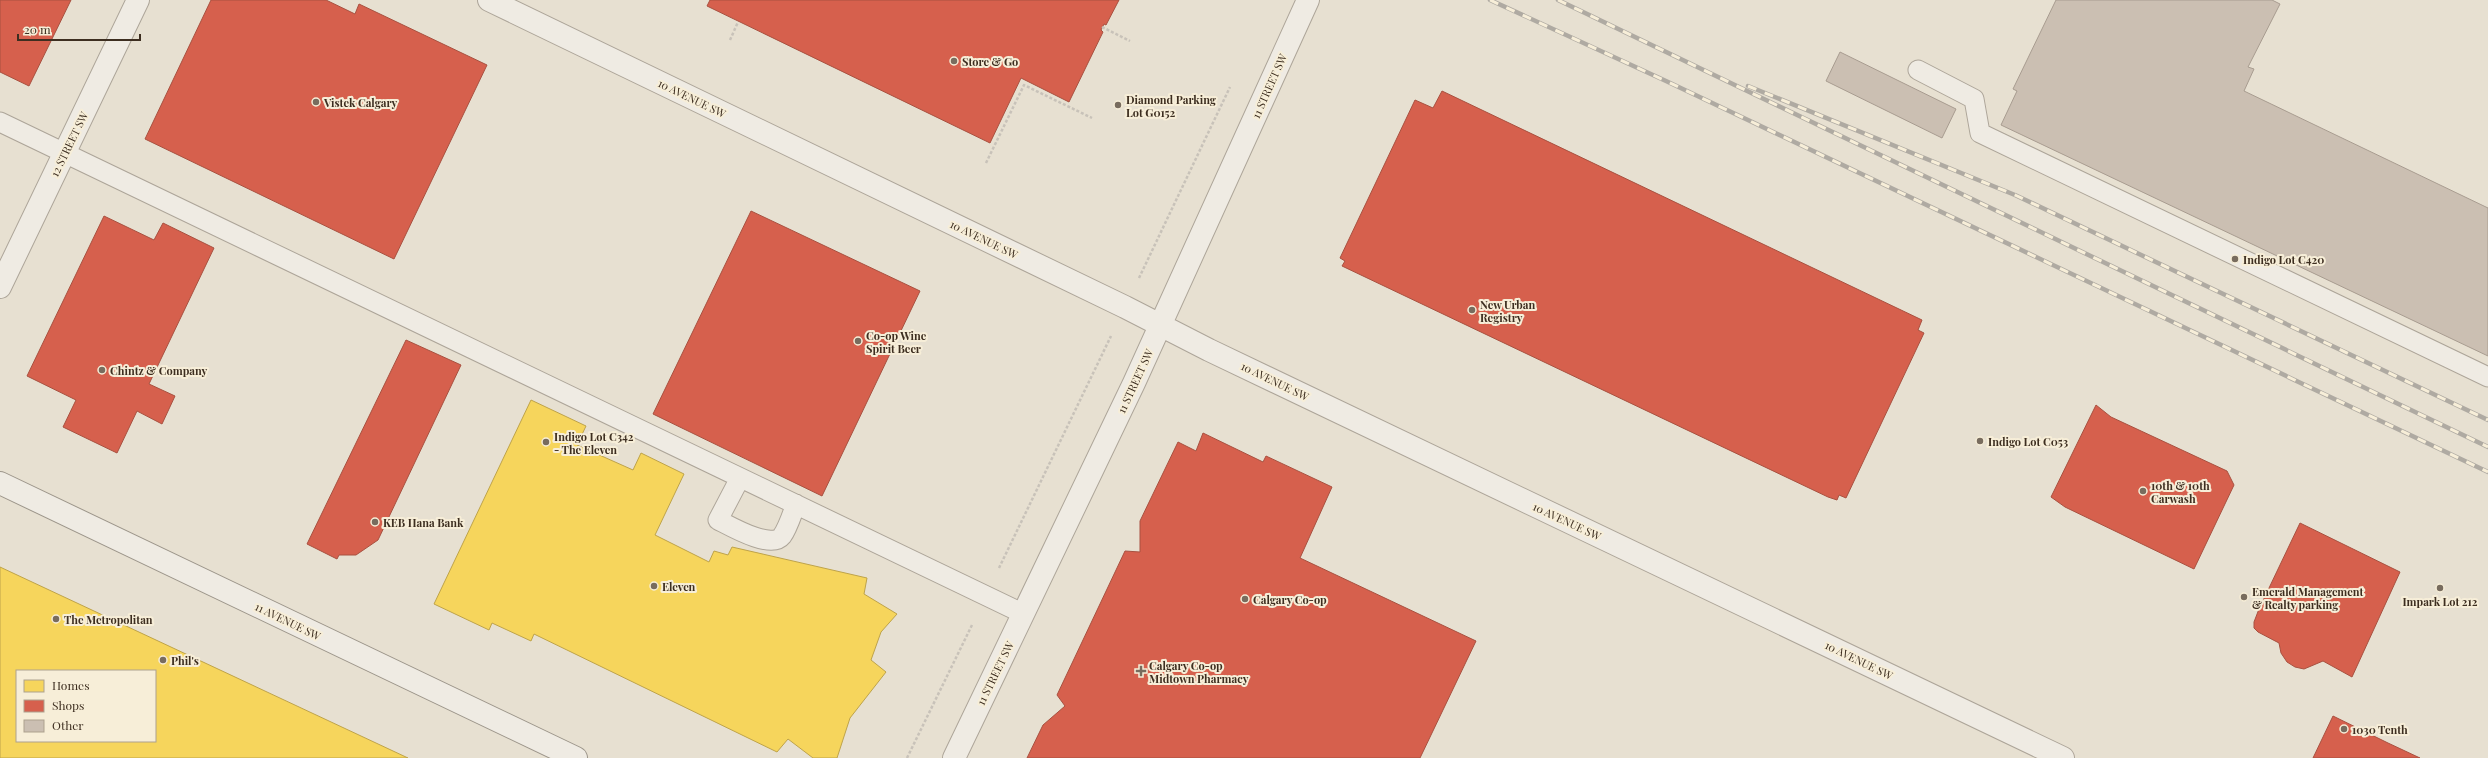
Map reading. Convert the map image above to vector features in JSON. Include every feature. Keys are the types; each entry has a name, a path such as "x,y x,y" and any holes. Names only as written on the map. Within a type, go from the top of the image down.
{"street":[{"name":"12 STREET SW","path":"0,287 138,0"},
{"name":"10 AVENUE SW","path":"489,0 1161,324 1209,350 2063,758"},
{"name":"11 STREET SW","path":"954,758 1161,324 1308,0"},
{"name":"11 AVENUE SW","path":"0,483 576,758"}],"lane":[{"path":"1918,70 1974,98 1980,134 2488,377"},
{"path":"0,122 1024,614"},
{"path":"740,478 718,520 748,534 775,540 782,536 796,504"}],"path":[{"path":"730,40 738,22"},
{"path":"1102,27 1130,41"},
{"path":"1151,253 1233,80"},
{"path":"986,163 1024,85 1092,118"},
{"path":"1057,101 1059,97"},
{"path":"907,758 1100,361"}],"building: Homes":[{"name":"Eleven","path":"531,400 586,426 577,445 633,470 641,453 684,474 655,535 709,562 714,551 728,555 732,547 867,578 864,594 897,614 881,632 871,660 886,672 850,718 837,758 813,758 788,739 777,752 534,634 531,641 492,623 489,630 434,604"},
{"name":"The Metropolitan","path":"0,567 408,758 0,758"}],"building: Shops":[{"path":"0,0 71,0 29,86 0,72"},
{"name":"Vistek Calgary","path":"211,0 326,0 355,14 359,4 487,65 394,259 145,139"},
{"name":"Store & Go","path":"710,0 1119,0 1106,25 1104,24 1101,30 1103,32 1069,102 1021,78 990,143 707,6"},
{"path":"1442,91 1922,320 1918,330 1924,333 1846,498 1839,495 1837,500 1828,497 1342,266 1345,261 1340,258 1415,100 1433,108"},
{"path":"751,211 920,291 822,496 653,414"},
{"path":"104,216 154,240 163,223 214,248 149,384 175,396 162,424 137,411 117,453 63,427 76,400 27,376"},
{"path":"406,340 461,365 378,540 356,555 339,555 337,559 307,544"},
{"name":"10th & 10th Carwash","path":"2096,405 2111,417 2227,471 2234,485 2194,569 2065,507 2051,497"},
{"name":"Calgary Co-op","path":"1203,433 1263,462 1266,456 1332,487 1300,558 1476,641 1420,758 1027,758 1043,725 1065,706 1057,695 1125,551 1140,552 1140,521 1178,442 1196,451"},
{"path":"2300,523 2400,572 2352,677 2323,661 2304,669 2295,667 2287,662 2281,653 2279,643 2258,632 2254,628 2254,622 2259,609"},
{"name":"1030 Tenth","path":"2333,716 2388,743 2420,758 2313,758"}],"building: Other":[{"path":"2056,0 2272,0 2280,4 2248,67 2254,69 2244,91 2488,208 2488,356 2001,125 2017,91 2013,89"},
{"path":"1840,52 1956,109 1942,138 1826,81"}],"railway":[{"path":"1490,0 1666,81 2488,472"},
{"path":"1558,0 2488,447"},
{"path":"1748,86 2015,195 2488,420"}],"place":[{"name":"Store & Go","path":"954,61"},
{"name":"Vistek Calgary","path":"316,102"},
{"name":"Diamond Parking Lot G0152","path":"1118,105"},
{"name":"Indigo Lot C420","path":"2235,259"},
{"name":"New Urban Registry","path":"1472,310"},
{"name":"Co-op Wine Spirit Beer","path":"858,341"},
{"name":"Chintz & Company","path":"102,370"},
{"name":"Indigo Lot C053","path":"1980,441"},
{"name":"Indigo Lot C342 - The Eleven","path":"546,442"},
{"name":"10th & 10th Carwash","path":"2143,491"},
{"name":"KEB Hana Bank","path":"375,522"},
{"name":"Eleven","path":"654,586"},
{"name":"Impark Lot 212","path":"2440,588"},
{"name":"Emerald Management & Realty parking","path":"2244,597"},
{"name":"Calgary Co-op","path":"1245,599"},
{"name":"The Metropolitan","path":"56,619"},
{"name":"Phil's","path":"163,660"},
{"name":"Calgary Co-op Midtown Pharmacy","path":"1141,671"},
{"name":"1030 Tenth","path":"2344,729"}]}
